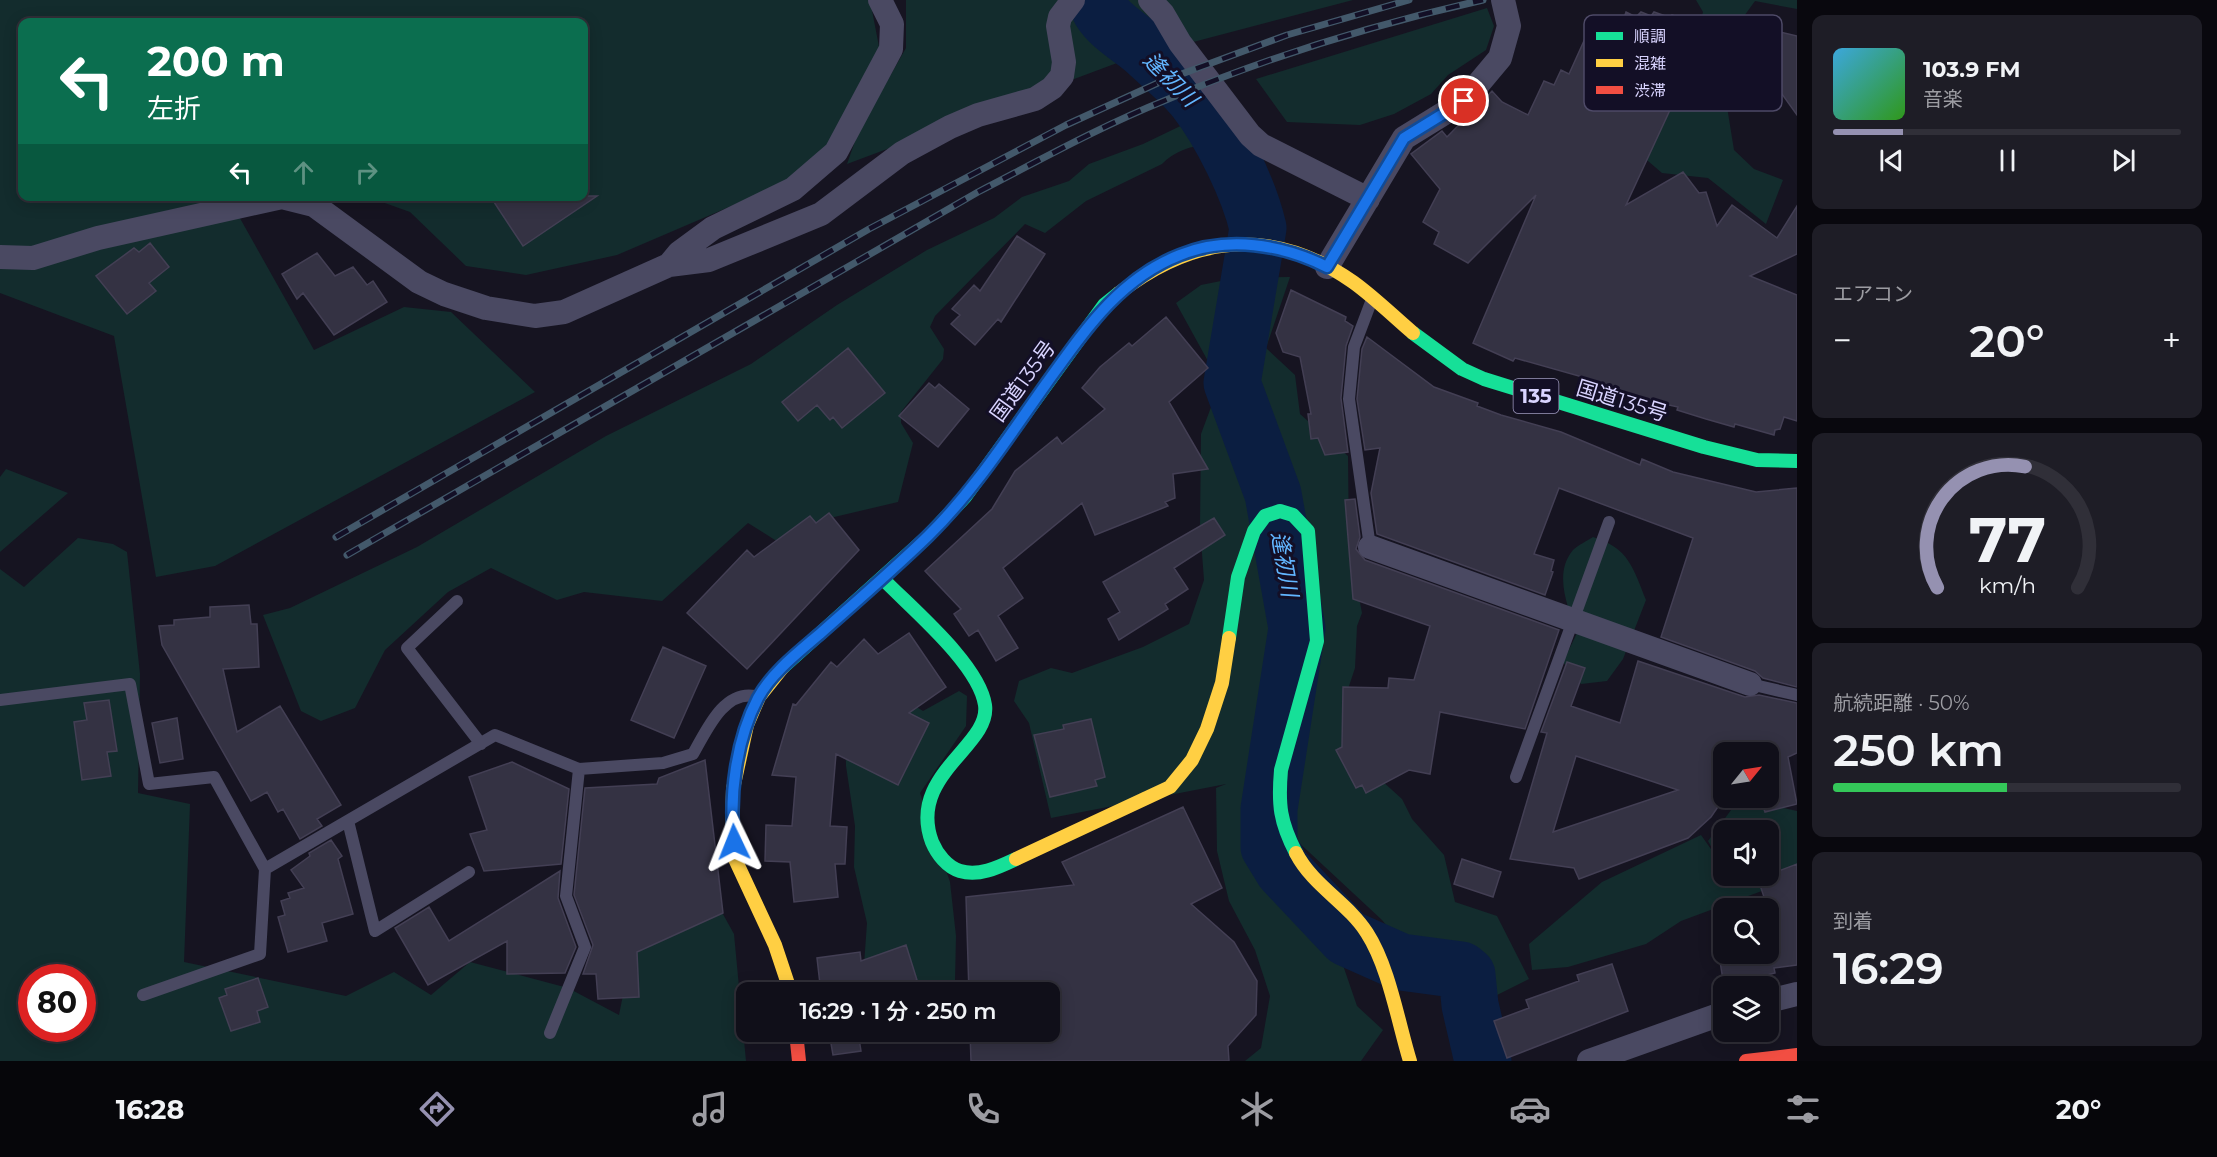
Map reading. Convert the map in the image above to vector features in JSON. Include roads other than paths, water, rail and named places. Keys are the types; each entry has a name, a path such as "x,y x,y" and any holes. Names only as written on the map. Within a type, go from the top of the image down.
{"main road":[{"name":"国道135号","path":"787,982 775,945 735,859 732,825 734,789 747,725 759,697 785,665 927,537 965,497 1104,306 1144,274 1180,255 1223,244 1269,247 1317,262 1373,298 1416,336 1462,369 1494,383 1704,447 1757,460 1797,461"},
{"path":"882,578 968,667 978,681 986,709 985,720 929,799 927,815 938,853 951,868 977,873 996,868 1170,787 1183,774 1206,734 1215,707 1225,670 1236,586 1251,537 1264,517 1276,511 1293,514 1302,520 1308,531 1317,641 1281,770 1279,792 1282,826 1303,867 1366,932 1381,963 1410,1061"},
{"path":"796,1042 799,1061"},
{"path":"1746,1061 1797,1055"}],"street":[{"path":"669,265 679,253 713,228 793,189 836,152 891,49 892,24 880,0"},
{"path":"298,201 314,205 419,282 444,294 486,308 535,316 564,312 669,265 709,260 821,214 902,153 950,127 978,115 1035,99 1052,88 1062,76 1064,62 1058,26 1060,17 1073,0"},
{"path":"1150,0 1163,14 1180,43 1261,145 1368,199"},
{"path":"1317,262 1368,199 1404,138 1464,101 1500,58 1509,26 1503,0"},
{"path":"0,257 33,258 98,238 264,201"},
{"path":"1370,547 1750,684"},
{"path":"1779,998 1797,994"},
{"path":"1590,1061 1713,1017"}],"lane":[{"path":"1370,547 1349,399 1354,347 1373,298"},
{"path":"1516,777 1609,522"},
{"path":"457,601 407,648 481,744"},
{"path":"0,700 130,684 149,784 213,777 265,869 260,954 143,995"},
{"path":"1750,684 1797,695"},
{"path":"265,869 495,735 579,769 638,766 678,760 693,754 718,712 728,702 747,694 759,697"},
{"path":"550,1033 585,947 566,896 579,769"},
{"path":"348,821 375,931 469,872"}],"waterway":[{"name":"逢初川","path":"1100,10 1116,28 1179,81 1196,100 1233,161 1248,196 1258,228 1232,383 1273,494 1297,628 1269,809 1269,847 1283,870 1347,938 1401,962 1461,970 1467,975 1470,1005 1483,1061"}],"railway":[{"path":"336,537 869,229 1066,125 1160,82 1287,35 1409,0"},
{"path":"347,555 978,192 1094,132 1204,84 1283,56 1362,31 1483,0"}]}
